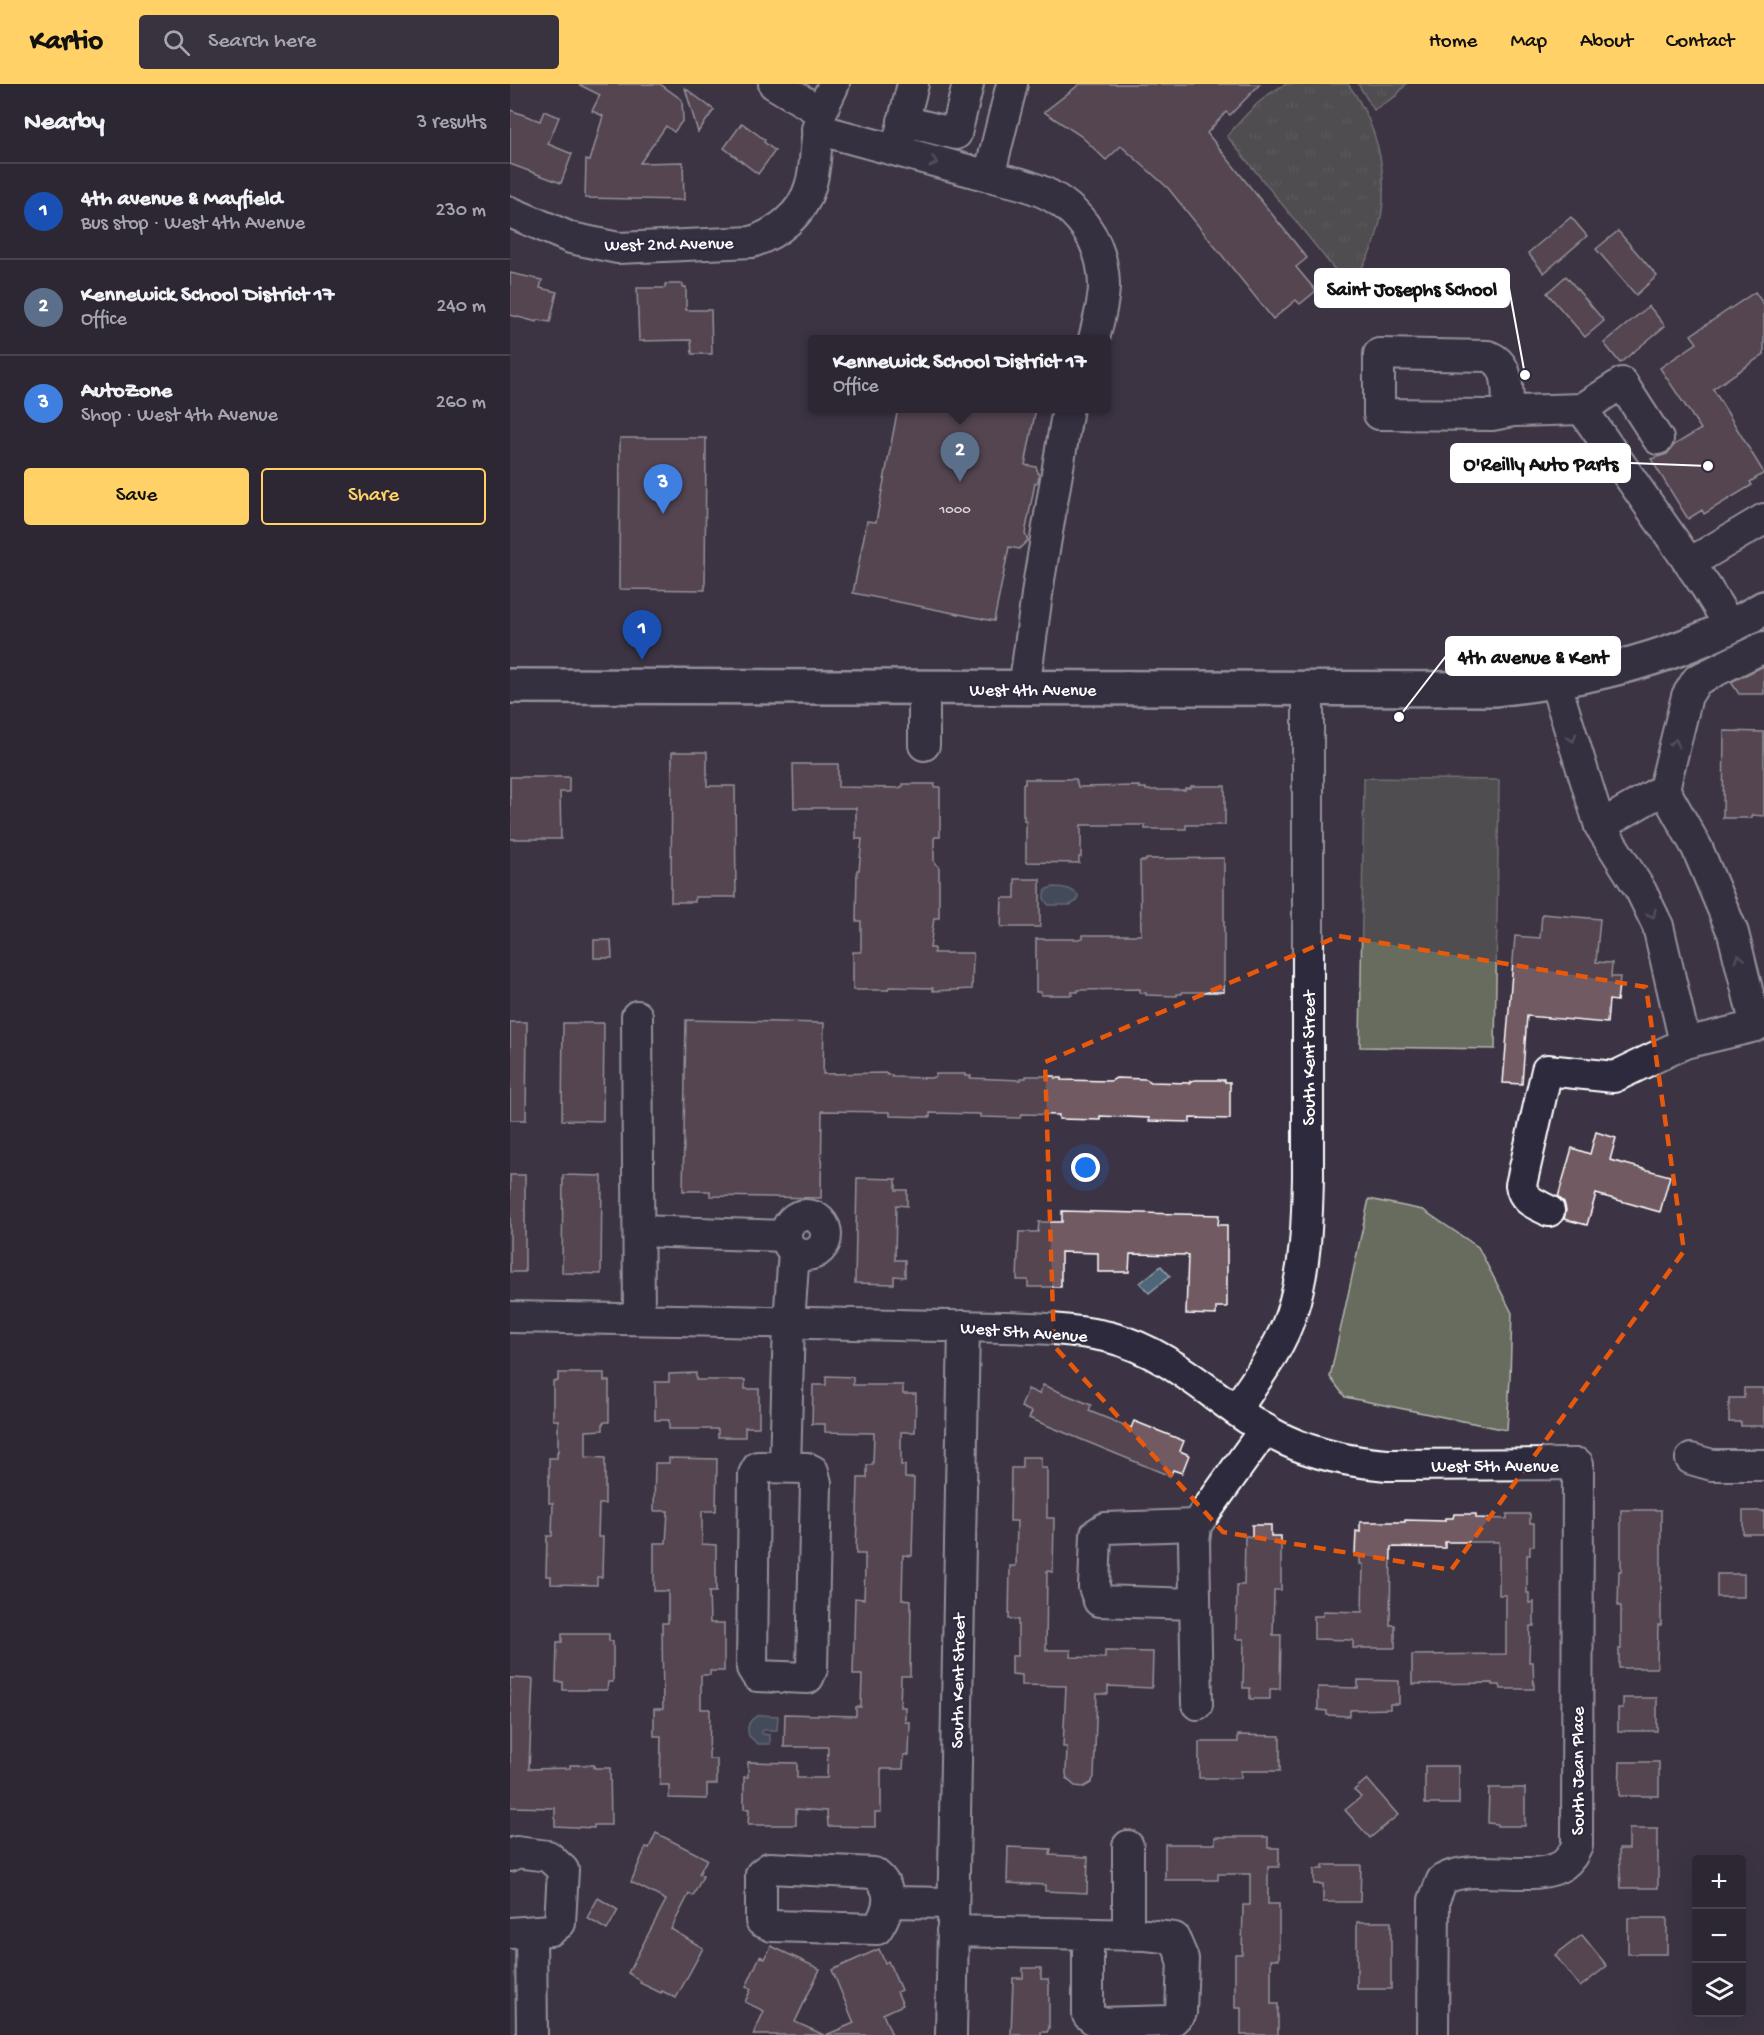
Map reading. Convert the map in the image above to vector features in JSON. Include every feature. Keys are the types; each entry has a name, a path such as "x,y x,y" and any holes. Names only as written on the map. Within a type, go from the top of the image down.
{"main road":[{"name":"West 4th Avenue","path":"510,686 1494,689 1555,682 1631,665 1684,648 1764,608"}],"street":[{"path":"774,84 819,120 896,151 1032,187 1056,197 1085,223 1100,255 1104,287 1095,335"},
{"path":"819,120 834,84"},
{"path":"896,151 913,84"},
{"path":"903,121 956,134 968,84"},
{"path":"989,176 1012,84"},
{"name":"West 2nd Avenue","path":"510,212 571,238 618,248 752,242 766,237 791,219 802,203 810,188 819,120"},
{"path":"1508,412 1582,409 1622,383 1658,439"},
{"path":"1582,409 1690,563 1730,626"},
{"path":"1024,689 1037,592 1067,413"},
{"path":"1690,563 1764,519"},
{"path":"1549,1210 1527,1199 1522,1192 1521,1185 1547,1070 1614,1077 1685,1043 1756,1026 1733,933 1697,848 1664,789 1687,696 1697,680 1764,647"},
{"path":"1684,648 1697,680"},
{"path":"1555,682 1600,826 1641,891 1658,926 1685,1043"},
{"path":"924,688 924,746"},
{"name":"South Kent Street","path":"1236,1410 1275,1349 1291,1315 1306,1251 1308,690"},
{"path":"1600,826 1664,789"},
{"path":"637,1016 639,1319"},
{"path":"639,1231 790,1244 785,1467"},
{"name":"West 5th Avenue","path":"510,1317 1047,1329 1110,1338 1139,1348 1185,1372 1265,1429 1310,1450 1363,1463 1387,1465 1578,1464"},
{"name":"South Kent Street","path":"951,2035 964,1326"},
{"path":"1197,1704 1194,1542 1196,1525 1265,1429"},
{"path":"1691,1459 1712,1465 1764,1465"},
{"name":"South Jean Place","path":"1433,2035 1434,1900 1442,1880 1457,1873 1547,1871 1565,1864 1577,1846 1578,1464"},
{"path":"758,1467 785,1467 807,1468 813,1471 816,1483 812,1669 808,1678 757,1676 752,1668 754,1473 758,1467"},
{"path":"1195,1604 1099,1601 1094,1587 1096,1534 1105,1528 1196,1525"},
{"path":"1128,1846 1128,1935"},
{"path":"510,1856 516,1852 548,1856 563,1870 560,1923 551,1930 520,1933 532,2035"},
{"path":"889,1902 953,1917 1089,1935 1174,1938 1182,1959 1182,1969 1181,2012 1173,2021 1098,2023 1088,2015 1089,1935"}],"highlighted area":[{"path":"1339,936 1646,987 1684,1251 1451,1570 1223,1532 1054,1346 1045,1062"}],"green space":[{"path":"1286,84 1348,84 1373,132 1380,158 1383,185 1382,212 1376,239 1364,263 1348,286 1227,136 1261,100"},
{"path":"1358,84 1406,84 1396,96 1374,110"},
{"path":"1364,778 1499,780 1495,1049 1360,1047"},
{"path":"1369,1199 1423,1210 1478,1247 1512,1313 1507,1430 1345,1397 1330,1377"}],"water":[{"path":"1054,887 1073,891 1078,895 1077,901 1070,905 1049,905 1044,899 1044,893 1047,889"},
{"path":"1161,1266 1170,1276 1149,1293 1140,1283"},
{"path":"761,1715 778,1716 777,1730 761,1732 770,1735 770,1744 758,1744 749,1736 750,1722"}],"building":[{"path":"578,84 660,84 682,100 683,120 674,132 666,126 640,163 683,162 684,200 585,198 586,160 590,161 603,116 592,111 600,95"},
{"path":"1080,84 1260,84 1230,115 1226,112 1207,133 1307,258 1296,267 1316,291 1300,304 1296,300 1273,319 1168,188 1121,146 1106,160 1081,136 1044,112"},
{"path":"685,88 714,110 698,132"},
{"path":"510,110 540,121 544,111 559,117 548,144 572,154 561,183 510,164"},
{"path":"742,123 765,140 764,142 775,151 758,174 724,148"},
{"path":"1571,217 1587,236 1544,273 1528,253"},
{"path":"1618,231 1657,276 1636,295 1596,249"},
{"path":"510,273 542,280 540,288 557,292 550,322 537,320 537,322 510,315"},
{"path":"1566,276 1604,321 1585,337 1547,293"},
{"path":"665,284 683,284 683,287 686,287 686,310 711,310 712,354 692,354 691,340 639,341 637,288 665,288"},
{"path":"1755,292 1764,305 1764,354 1713,389 1764,473 1750,482 1752,485 1704,514 1702,510 1688,519 1651,459 1667,454 1674,445 1701,429 1660,368 1697,343 1691,335"},
{"path":"1649,306 1665,326 1620,363 1604,343"},
{"path":"897,413 1035,413 1025,465 1036,467 1039,475 1038,482 1035,483 1025,534 1028,540 1019,549 1009,547 994,621 853,593 867,521 876,522"},
{"path":"620,438 706,438 705,590 619,589"},
{"path":"1764,666 1764,694 1739,694 1731,682"},
{"path":"1724,731 1764,732 1764,816 1723,818"},
{"path":"672,752 707,752 707,786 735,786 736,897 695,897 695,902 671,902"},
{"path":"793,764 838,764 838,787 899,788 903,784 935,784 934,787 940,787 940,837 934,839 934,862 939,867 939,918 934,918 930,948 934,948 934,953 973,953 972,989 933,991 933,988 889,987 888,990 853,990 853,952 861,952 861,921 856,921 857,870 859,870 862,839 856,839 856,808 794,808"},
{"path":"510,777 569,777 569,792 560,792 561,839 510,839"},
{"path":"1025,779 1076,779 1078,787 1139,786 1146,790 1185,790 1191,786 1225,786 1225,825 1186,825 1186,829 1145,829 1145,825 1081,825 1079,863 1026,862 1026,821 1023,816"},
{"path":"1224,858 1224,992 1182,992 1177,996 1146,995 1146,993 1140,993 1140,989 1078,990 1078,992 1072,992 1072,995 1041,995 1041,992 1036,992 1036,939 1078,939 1083,938 1083,935 1141,935 1140,861"},
{"path":"1015,879 1040,879 1040,927 1001,927 1002,898 1015,898"},
{"path":"1542,914 1600,919 1596,962 1612,963 1611,977 1620,977 1617,1001 1609,1000 1607,1023 1527,1016 1522,1084 1503,1083 1515,936 1540,938"},
{"path":"594,940 611,940 612,958 594,958"},
{"path":"686,1020 824,1023 823,1074 887,1073 892,1077 931,1078 936,1074 965,1074 965,1076 971,1076 970,1078 1021,1080 1026,1076 1055,1076 1061,1080 1111,1081 1116,1078 1190,1083 1196,1080 1225,1080 1225,1082 1230,1082 1230,1119 1190,1118 1190,1122 1100,1116 1100,1120 1059,1119 1059,1115 1021,1114 1020,1118 930,1113 930,1117 890,1116 890,1112 822,1111 821,1198 710,1196 710,1191 683,1191"},
{"path":"510,1022 527,1022 526,1120 510,1120"},
{"path":"563,1023 604,1023 603,1121 562,1120"},
{"path":"1596,1132 1616,1138 1610,1160 1670,1176 1660,1212 1596,1194 1587,1225 1564,1219 1566,1210 1564,1202 1558,1197 1572,1148 1590,1154"},
{"path":"510,1175 525,1175 525,1272 510,1272"},
{"path":"563,1175 602,1176 601,1274 562,1273"},
{"path":"857,1178 896,1179 896,1190 907,1190 907,1206 896,1205 895,1260 905,1260 905,1277 894,1276 894,1284 855,1283"},
{"path":"1062,1211 1219,1215 1218,1225 1227,1225 1227,1307 1216,1307 1216,1315 1186,1314 1188,1255 1130,1254 1129,1272 1098,1272 1098,1253 1061,1252 1061,1287 1028,1287 1028,1280 1017,1280 1019,1232 1038,1232 1039,1222 1062,1222"},
{"path":"558,1373 604,1373 604,1381 609,1381 609,1422 603,1422 603,1430 586,1431 586,1457 605,1458 605,1504 599,1504 598,1537 603,1537 602,1577 597,1577 597,1585 551,1584 551,1576 546,1576 547,1536 552,1536 553,1503 549,1503 549,1458 557,1458 558,1452 558,1420 553,1420 553,1381 558,1381"},
{"path":"696,1373 696,1380 745,1380 745,1389 759,1389 759,1427 745,1427 745,1437 718,1437 718,1429 669,1429 669,1420 655,1420 655,1382 669,1382 669,1374"},
{"path":"826,1376 853,1377 853,1385 903,1385 903,1394 916,1394 915,1432 901,1432 901,1465 905,1465 905,1478 914,1478 912,1556 903,1555 902,1599 911,1600 910,1676 901,1676 900,1707 905,1707 905,1722 910,1722 909,1755 904,1755 903,1769 881,1769 881,1812 875,1812 875,1827 828,1826 827,1811 796,1809 796,1825 748,1825 749,1809 744,1809 744,1777 748,1777 748,1762 797,1763 797,1778 827,1778 828,1747 784,1747 785,1714 856,1716 856,1707 861,1707 862,1675 853,1675 855,1598 864,1599 865,1568 865,1554 856,1554 858,1478 867,1478 867,1465 873,1465 874,1433 825,1432 825,1424 812,1424 813,1385 826,1385"},
{"path":"1043,1385 1091,1405 1089,1411 1131,1428 1134,1421 1184,1441 1180,1451 1189,1455 1182,1473 1173,1470 1170,1476 1029,1418 1032,1412 1021,1407 1028,1389 1039,1394"},
{"path":"1744,1388 1764,1388 1764,1426 1741,1426 1741,1422 1729,1422 1729,1398 1744,1398"},
{"path":"1022,1457 1041,1457 1041,1468 1047,1468 1047,1518 1054,1518 1053,1572 1047,1571 1046,1650 1071,1650 1071,1657 1105,1658 1105,1651 1153,1652 1152,1688 1108,1686 1108,1694 1097,1694 1094,1777 1091,1783 1084,1787 1075,1786 1067,1779 1066,1774 1067,1747 1063,1747 1066,1686 1022,1685 1022,1675 1012,1674 1012,1656 1018,1656 1018,1620 1009,1619 1010,1566 1016,1566 1017,1521 1010,1521 1011,1468 1022,1468"},
{"path":"669,1458 717,1459 716,1511 702,1511 702,1544 716,1545 716,1592 709,1592 710,1623 724,1623 724,1671 710,1671 710,1675 701,1675 701,1709 710,1709 709,1759 717,1759 717,1784 707,1784 707,1799 669,1798 669,1785 660,1785 661,1736 654,1736 654,1709 663,1709 662,1623 668,1623 668,1591 654,1591 654,1543 666,1543 668,1511 654,1511 655,1463 669,1463"},
{"path":"1621,1510 1661,1510 1661,1625 1658,1625 1657,1668 1619,1668"},
{"path":"1743,1511 1764,1511 1764,1534 1743,1534"},
{"path":"1454,1514 1476,1514 1476,1518 1507,1519 1507,1514 1530,1514 1530,1523 1534,1523 1534,1546 1530,1546 1530,1555 1527,1555 1527,1593 1529,1593 1529,1603 1534,1602 1534,1626 1530,1626 1529,1662 1533,1662 1534,1689 1501,1689 1500,1685 1492,1685 1492,1683 1412,1684 1412,1655 1506,1654 1506,1595 1499,1595 1499,1542 1445,1542 1445,1548 1391,1547 1390,1625 1395,1625 1395,1648 1353,1648 1353,1640 1314,1639 1314,1616 1323,1616 1323,1611 1362,1612 1363,1564 1360,1564 1360,1555 1355,1555 1356,1531 1360,1532 1360,1522 1445,1521 1445,1518 1453,1518"},
{"path":"1252,1525 1271,1525 1271,1536 1281,1536 1281,1590 1274,1590 1273,1635 1281,1635 1280,1689 1270,1689 1270,1699 1250,1699 1250,1688 1243,1688 1244,1639 1236,1639 1237,1585 1244,1585 1245,1536 1252,1537"},
{"path":"1717,1574 1744,1574 1744,1597 1717,1597"},
{"path":"562,1634 609,1634 609,1641 613,1641 613,1682 608,1682 607,1690 563,1690 563,1682 556,1682 557,1642 562,1642"},
{"path":"510,1678 533,1679 529,1769 570,1768 570,1765 610,1768 611,1825 594,1825 594,1828 555,1826 555,1808 510,1807"},
{"path":"1358,1680 1399,1681 1399,1704 1390,1704 1390,1709 1350,1710 1350,1716 1327,1715 1327,1711 1318,1710 1318,1687 1358,1688"},
{"path":"1623,1698 1657,1698 1657,1731 1618,1731 1618,1708 1623,1708"},
{"path":"1238,1735 1280,1736 1280,1771 1241,1771 1241,1778 1199,1778 1199,1742 1238,1742"},
{"path":"1620,1762 1659,1762 1659,1796 1619,1796"},
{"path":"1425,1766 1459,1766 1459,1804 1425,1804"},
{"path":"1367,1779 1398,1815 1370,1838 1345,1810 1361,1797 1354,1790"},
{"path":"1489,1788 1525,1788 1525,1826 1497,1826 1497,1824 1488,1823"},
{"path":"1629,1829 1658,1829 1658,1888 1621,1888 1619,1849 1629,1849"},
{"path":"656,1833 707,1859 699,1874 703,1876 693,1896 689,1894 671,1929 703,1948 676,1998 640,1983 641,1981 628,1973 666,1900 631,1882 646,1847 649,1848"},
{"path":"1215,1837 1268,1837 1268,1848 1279,1848 1279,1867 1268,1867 1268,1904 1279,1904 1279,1959 1271,1959 1271,2004 1278,2004 1278,2035 1241,2035 1241,2008 1235,2008 1235,1954 1242,1954 1243,1905 1250,1905 1250,1874 1218,1874 1218,1880 1165,1880 1165,1844 1215,1844"},
{"path":"1008,1847 1051,1849 1050,1855 1088,1857 1087,1893 1045,1891 1045,1885 1007,1883"},
{"path":"1323,1865 1361,1865 1360,1902 1323,1902 1323,1884 1314,1884 1314,1869 1323,1869"},
{"path":"598,1898 618,1910 607,1930 587,1918"},
{"path":"1628,1918 1667,1918 1667,1954 1628,1954"},
{"path":"1357,1922 1391,1922 1391,1989 1357,1989"},
{"path":"1582,1935 1607,1966 1580,1987 1555,1955"},
{"path":"771,1946 820,1969 795,2022 824,2035 753,2035 764,2011 745,2002 751,1989 746,1987 760,1956 765,1959"},
{"path":"879,1949 885,1963 888,1961 901,1990 897,1992 903,2005 883,2014 892,2035 826,2035 854,2023 832,1970"},
{"path":"1023,1968 1041,1968 1041,1979 1048,1979 1049,2028 1047,2032 1041,2032 1041,2035 1011,2035 1013,1978 1023,1978"}],"place":[{"name":"Saint Josephs School","path":"1525,375"},
{"name":"O'Reilly Auto Parts","path":"1708,466"},
{"name":"Kennewick School District 17","path":"960,482"},
{"name":"AutoZone","path":"663,514"},
{"name":"4th avenue & Mayfield","path":"642,660"},
{"name":"4th avenue & Kent","path":"1399,717"}]}
